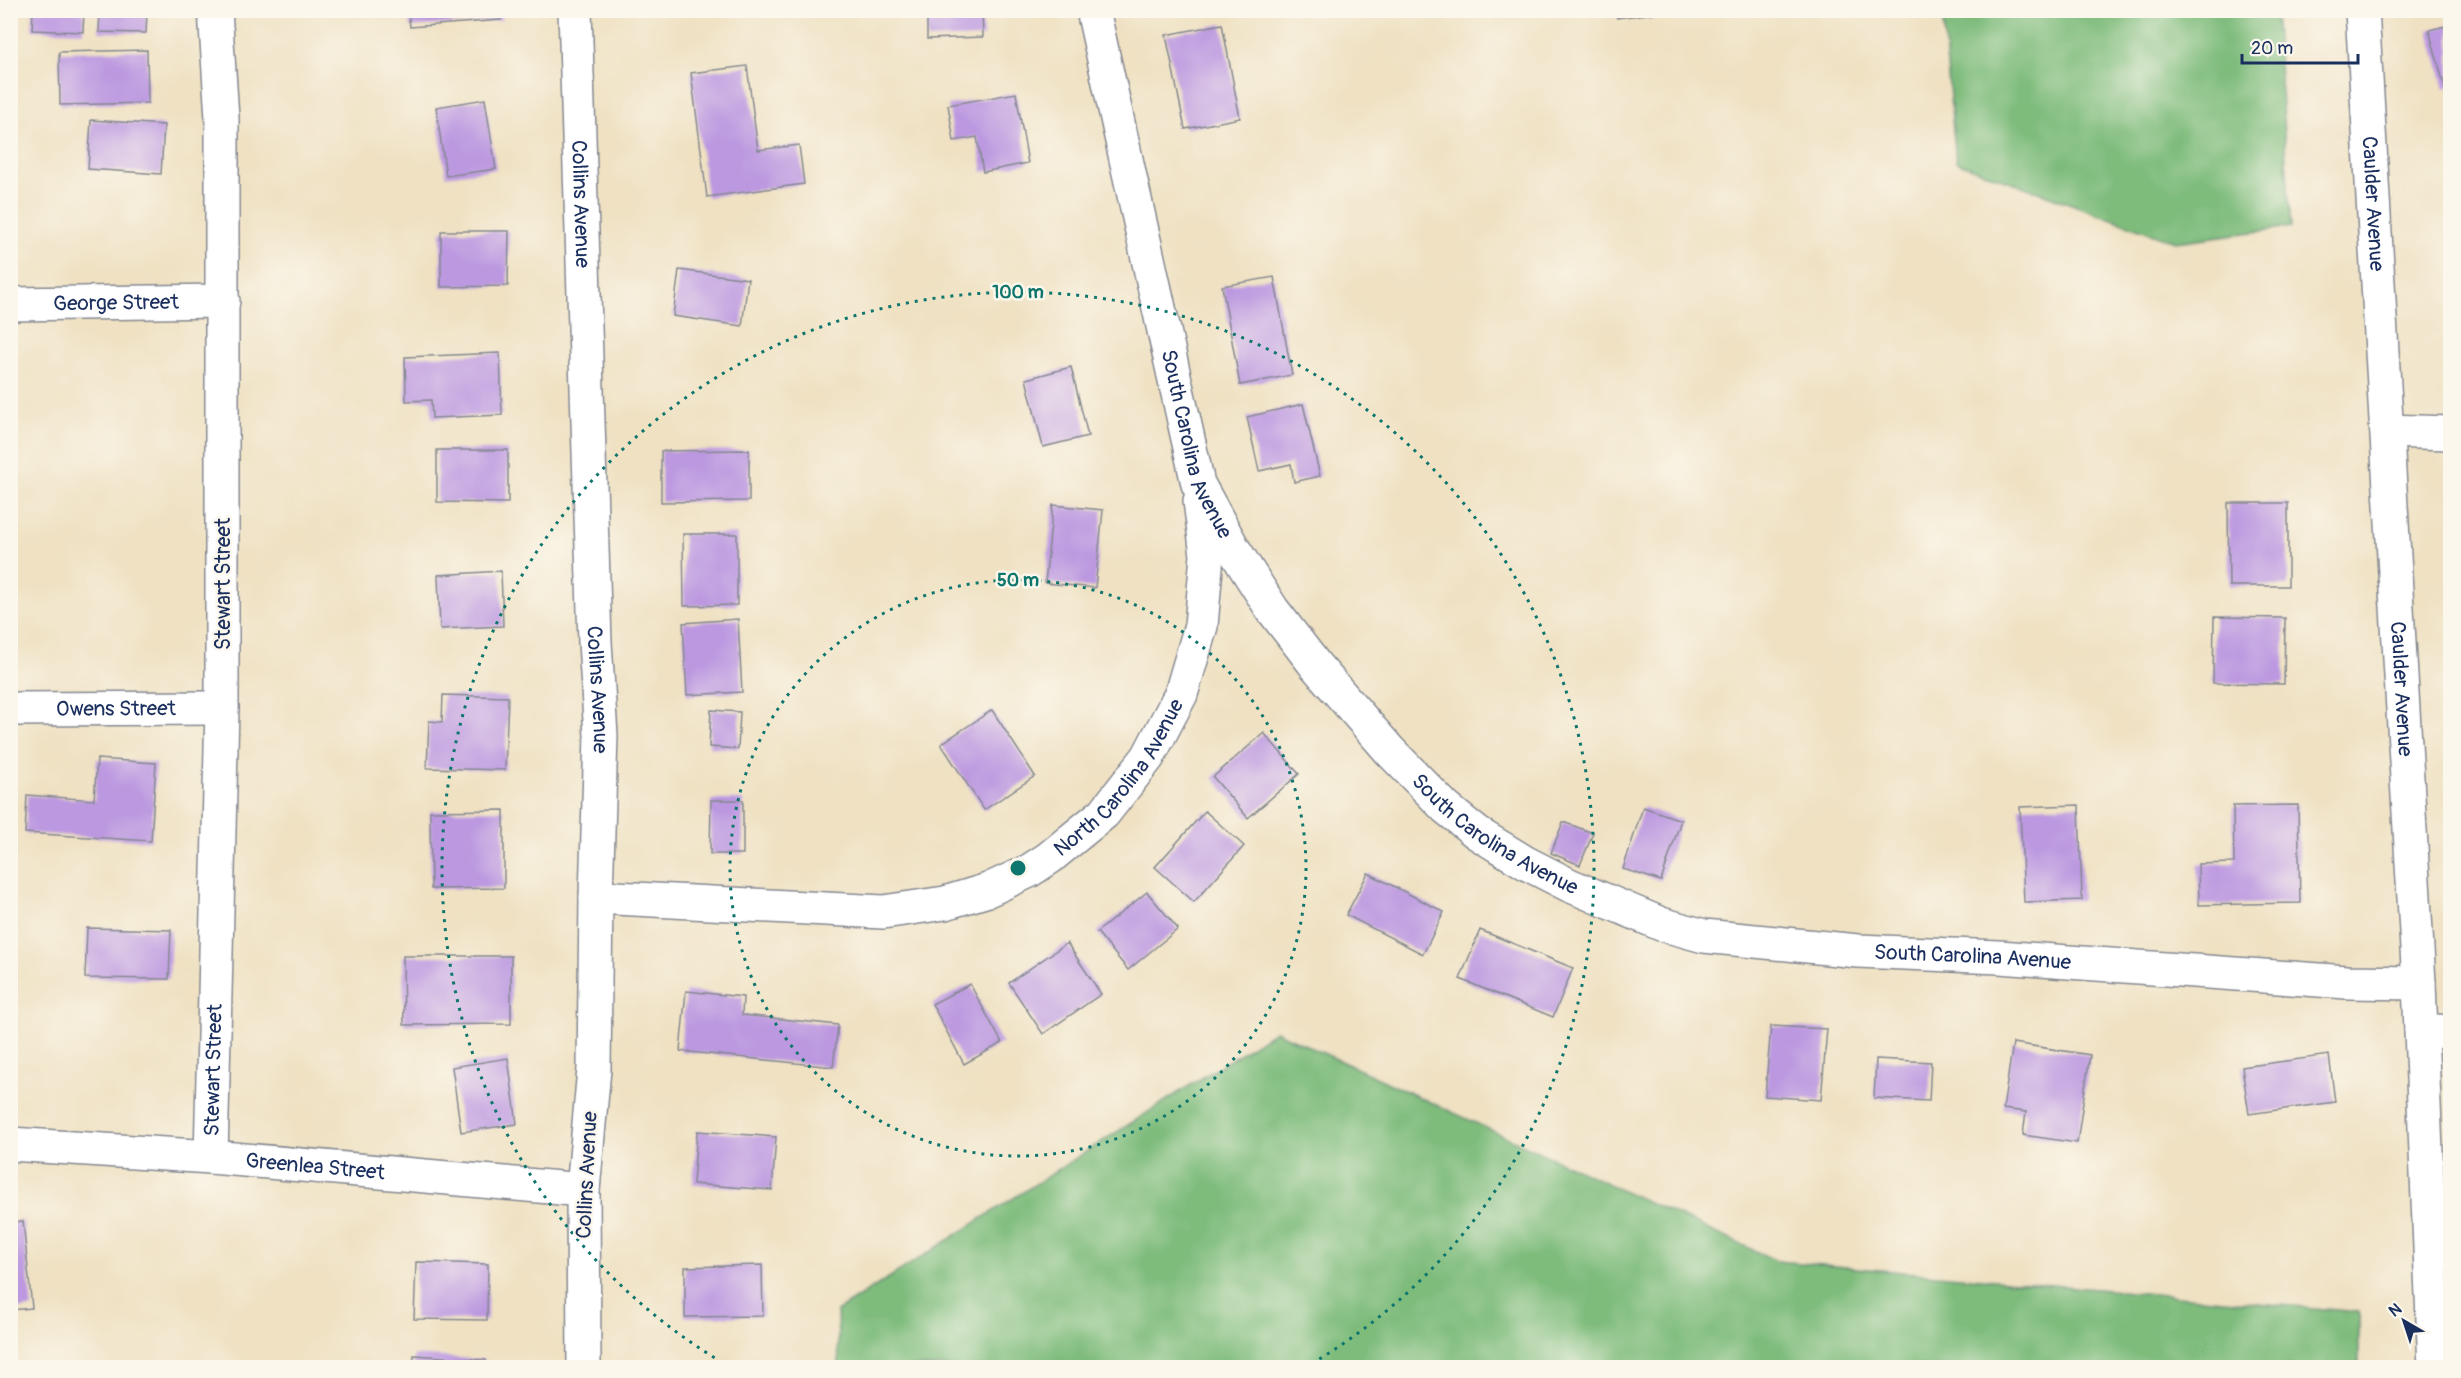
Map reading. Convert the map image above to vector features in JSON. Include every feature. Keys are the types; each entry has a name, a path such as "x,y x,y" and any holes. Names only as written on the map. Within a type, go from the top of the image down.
{"street":[{"name":"Stewart Street","path":"211,1157 222,708 222,118 216,10"},
{"name":"Collins Avenue","path":"575,10 594,630 601,736 594,1069 583,1190 584,1368"},
{"name":"South Carolina Avenue","path":"1093,10 1198,484 1233,548 1261,592 1316,666 1390,752 1446,808 1478,833 1526,863 1569,885 1661,924 1704,936 1858,951 1999,957 2347,982 2419,983"},
{"name":"Caulder Avenue","path":"2362,10 2419,983 2436,1031 2435,1368"},
{"name":"George Street","path":"10,304 223,301"},
{"path":"2387,431 2451,433"},
{"name":"North Carolina Avenue","path":"596,897 883,912 945,903 988,890 1029,871 1049,858 1104,813 1148,757 1181,694 1201,626 1207,555 1198,484"},
{"name":"Owens Street","path":"10,709 222,708"},
{"name":"Greenlea Street","path":"10,1144 211,1157 583,1190"}],"green space":[{"path":"1942,11 2275,11 2291,227 2175,242 1956,162"},
{"path":"1275,1031 1777,1261 2359,1312 2359,1367 839,1367 837,1311"}],"building":[{"path":"33,10 84,10 83,32 32,30"},
{"path":"100,10 147,10 146,33 99,32"},
{"path":"408,10 500,10 501,20 410,27"},
{"path":"927,10 982,10 983,37 927,39"},
{"path":"1616,10 1663,10 1663,12 1617,18"},
{"path":"1222,24 1240,118 1185,129 1166,35"},
{"path":"2450,25 2450,87 2445,88 2429,30"},
{"path":"147,50 148,103 60,105 59,52"},
{"path":"747,66 758,150 799,145 804,184 707,197 691,73"},
{"path":"1016,93 1028,163 983,172 977,137 954,141 948,105"},
{"path":"485,99 496,169 446,176 436,107"},
{"path":"91,120 164,125 161,174 88,169"},
{"path":"441,231 509,231 508,286 441,287"},
{"path":"679,270 748,279 742,326 673,316"},
{"path":"1274,277 1292,375 1240,385 1222,286"},
{"path":"500,353 502,415 432,418 431,400 406,401 405,357"},
{"path":"1071,367 1088,436 1043,447 1026,379"},
{"path":"1303,404 1320,476 1294,482 1291,464 1259,471 1247,417"},
{"path":"437,450 508,450 508,503 437,502"},
{"path":"749,450 749,501 661,502 661,451"},
{"path":"2228,503 2288,503 2288,586 2229,586"},
{"path":"1053,505 1103,510 1095,588 1045,583"},
{"path":"683,534 737,534 737,605 684,606"},
{"path":"501,571 503,626 440,629 438,575"},
{"path":"2214,617 2285,618 2284,684 2213,683"},
{"path":"738,619 742,692 687,695 683,623"},
{"path":"443,695 508,697 505,770 427,768 429,721 442,722"},
{"path":"711,710 740,712 738,749 709,747"},
{"path":"992,710 1035,776 984,810 941,744"},
{"path":"1264,733 1299,774 1248,818 1213,777"},
{"path":"97,759 156,763 151,841 25,833 27,795 94,800"},
{"path":"711,800 743,800 743,854 710,854"},
{"path":"2079,805 2082,900 2024,902 2020,807"},
{"path":"2298,805 2300,903 2199,905 2198,864 2234,863 2233,806"},
{"path":"1643,807 1681,820 1661,881 1623,869"},
{"path":"504,810 504,888 431,889 430,811"},
{"path":"1205,811 1244,846 1194,902 1155,867"},
{"path":"1563,822 1593,833 1580,865 1551,853"},
{"path":"1368,873 1444,912 1423,954 1346,915"},
{"path":"1147,892 1178,929 1128,970 1097,932"},
{"path":"87,928 171,930 169,979 85,978"},
{"path":"1480,930 1573,968 1553,1017 1460,979"},
{"path":"1067,943 1101,994 1043,1034 1009,983"},
{"path":"403,956 511,956 511,1024 404,1025"},
{"path":"970,984 1002,1043 964,1064 932,1004"},
{"path":"686,991 743,997 742,1015 838,1025 833,1067 680,1051"},
{"path":"1771,1026 1827,1029 1821,1100 1765,1096"},
{"path":"2013,1043 2090,1055 2077,1143 2023,1135 2026,1112 2003,1109"},
{"path":"2329,1055 2335,1102 2249,1114 2242,1067"},
{"path":"508,1058 517,1124 461,1132 452,1067"},
{"path":"1876,1059 1931,1062 1929,1101 1874,1098"},
{"path":"697,1131 776,1137 772,1190 693,1184"},
{"path":"23,1221 32,1308 10,1310 10,1222"},
{"path":"416,1262 488,1264 487,1320 414,1319"},
{"path":"762,1265 763,1316 685,1317 685,1267"},
{"path":"414,1355 486,1360 486,1368 413,1368"}]}
